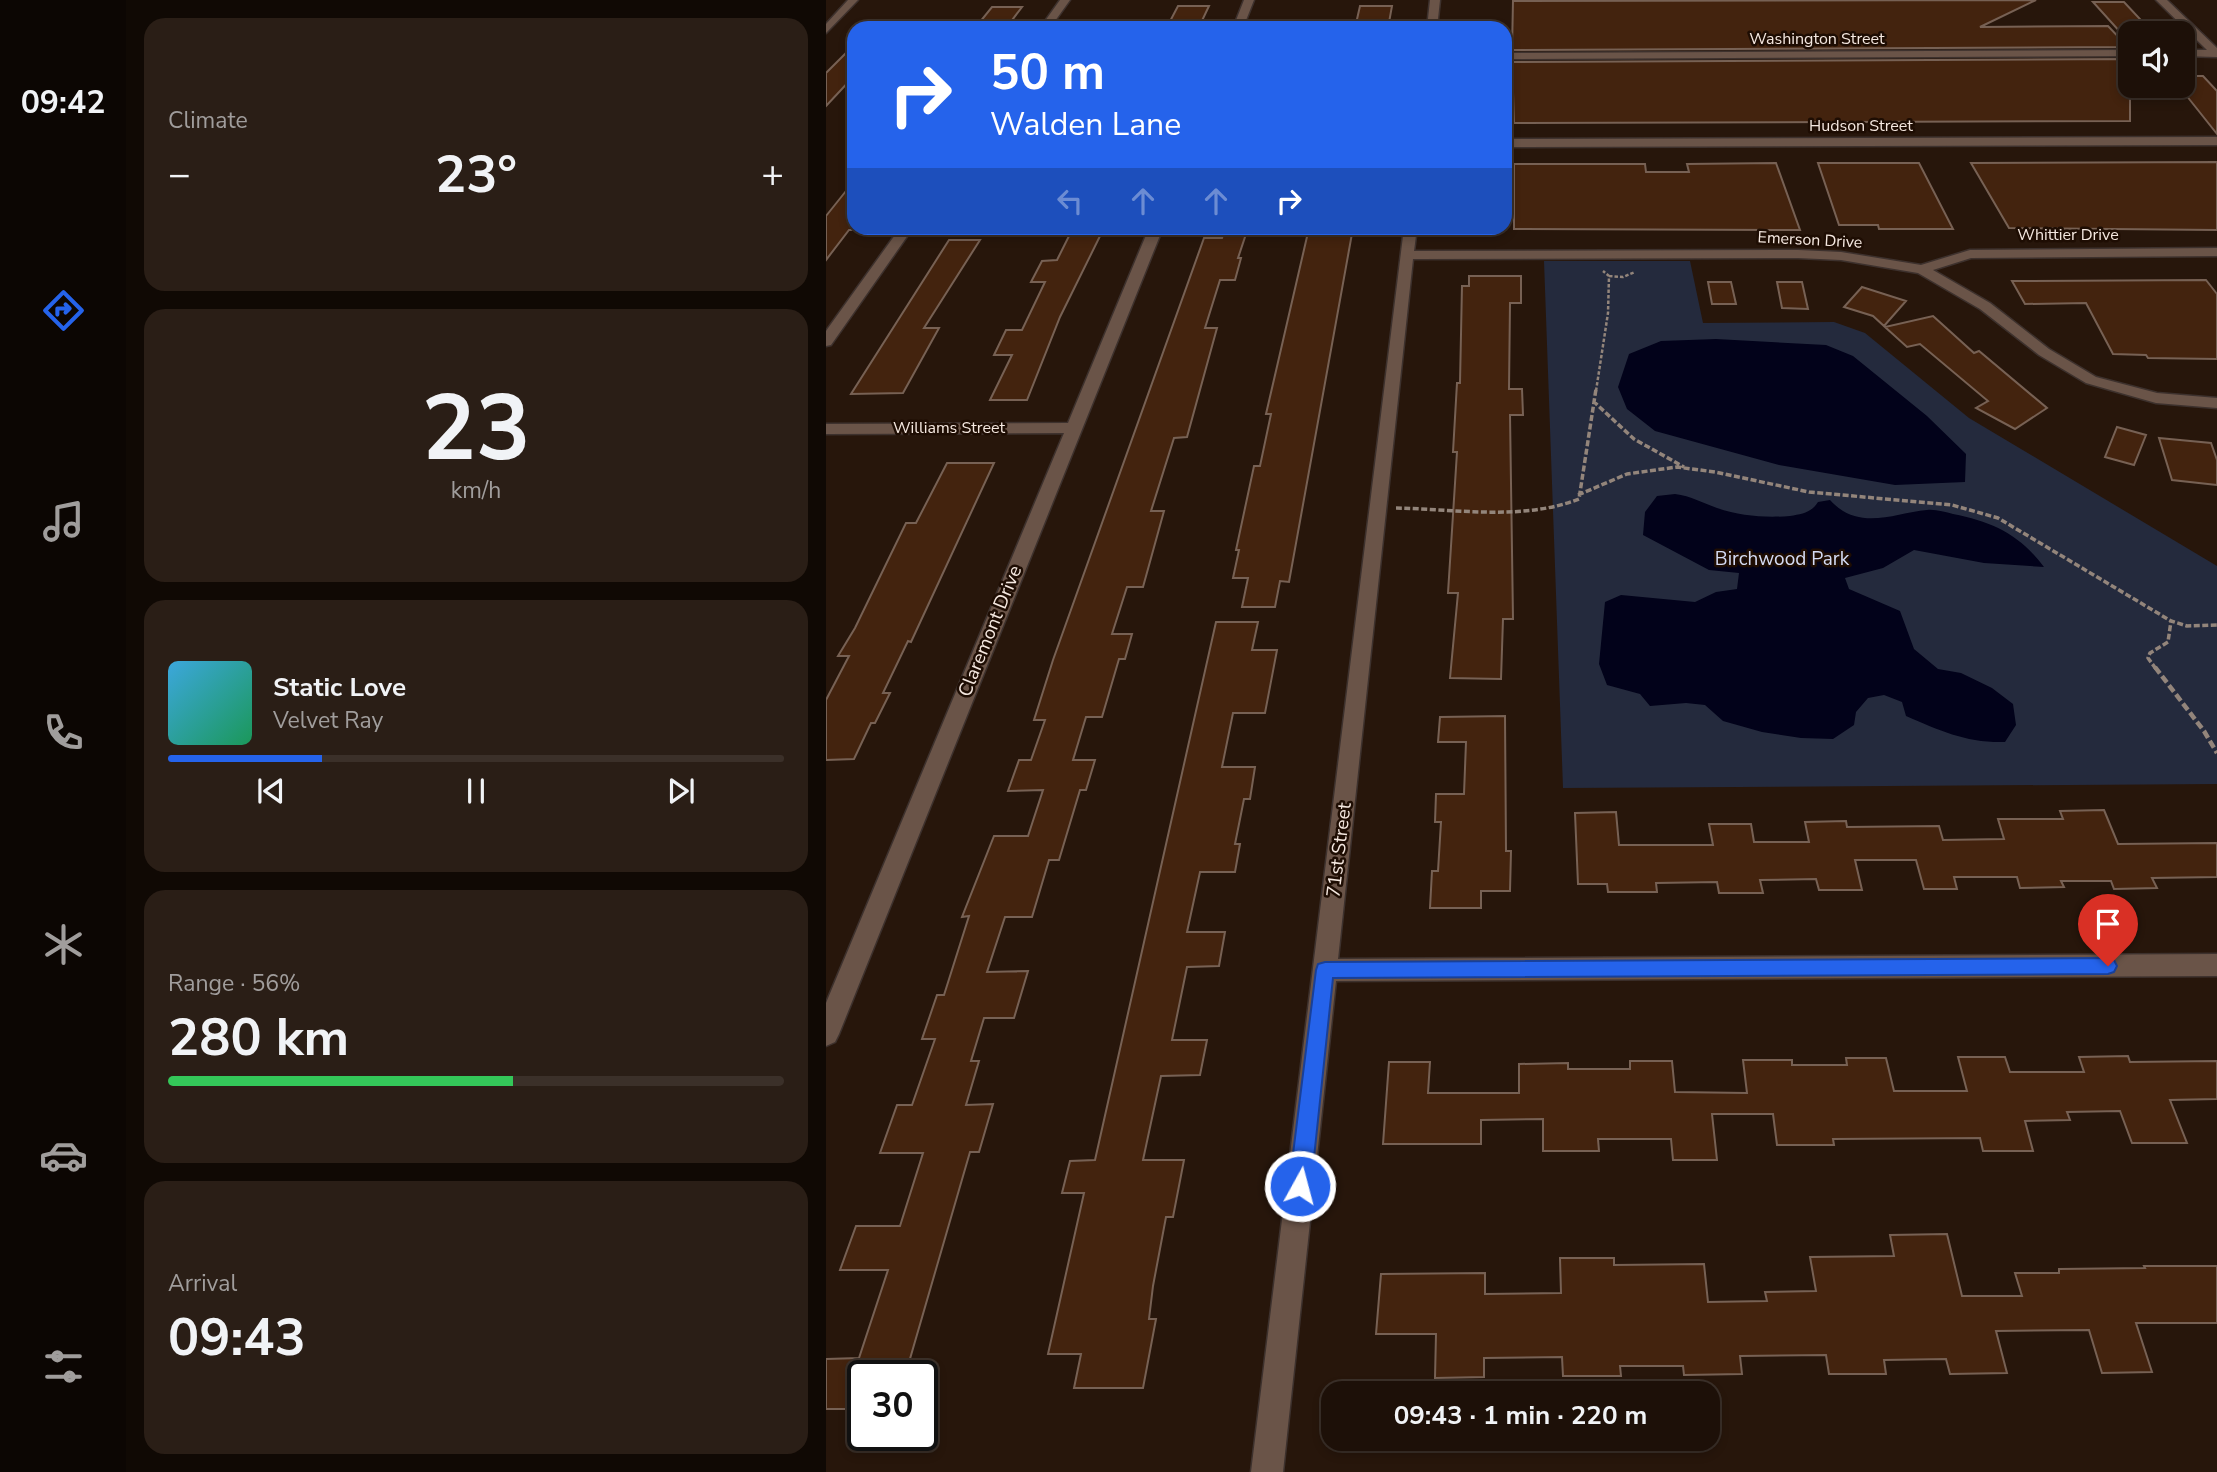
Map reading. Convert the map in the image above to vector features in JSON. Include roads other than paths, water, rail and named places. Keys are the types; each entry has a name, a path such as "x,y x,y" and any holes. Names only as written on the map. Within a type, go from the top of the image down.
{"street":[{"path":"826,30 853,0"},
{"path":"1050,21 1065,0"},
{"path":"1241,21 1249,0"},
{"path":"1433,21 1435,0"},
{"path":"2161,0 2217,54"},
{"path":"2195,53 2217,54"},
{"name":"Washington Street","path":"1512,56 2118,54"},
{"name":"Hudson Street","path":"1512,143 2217,141"},
{"path":"826,341 901,235"},
{"name":"Claremont Drive","path":"826,1034 1153,235"},
{"name":"71st Street","path":"1267,1472 1409,235"},
{"name":"Whittier Drive","path":"1922,269 1970,254 2217,252"},
{"name":"Emerson Drive","path":"1406,255 1828,255 1922,269 1985,306 2044,352 2091,380 2156,398 2217,403"},
{"name":"Williams Street","path":"826,429 1073,428"},
{"path":"1325,970 2217,965"}],"park label":[{"name":"Birchwood Park","path":"1782,559"}]}
